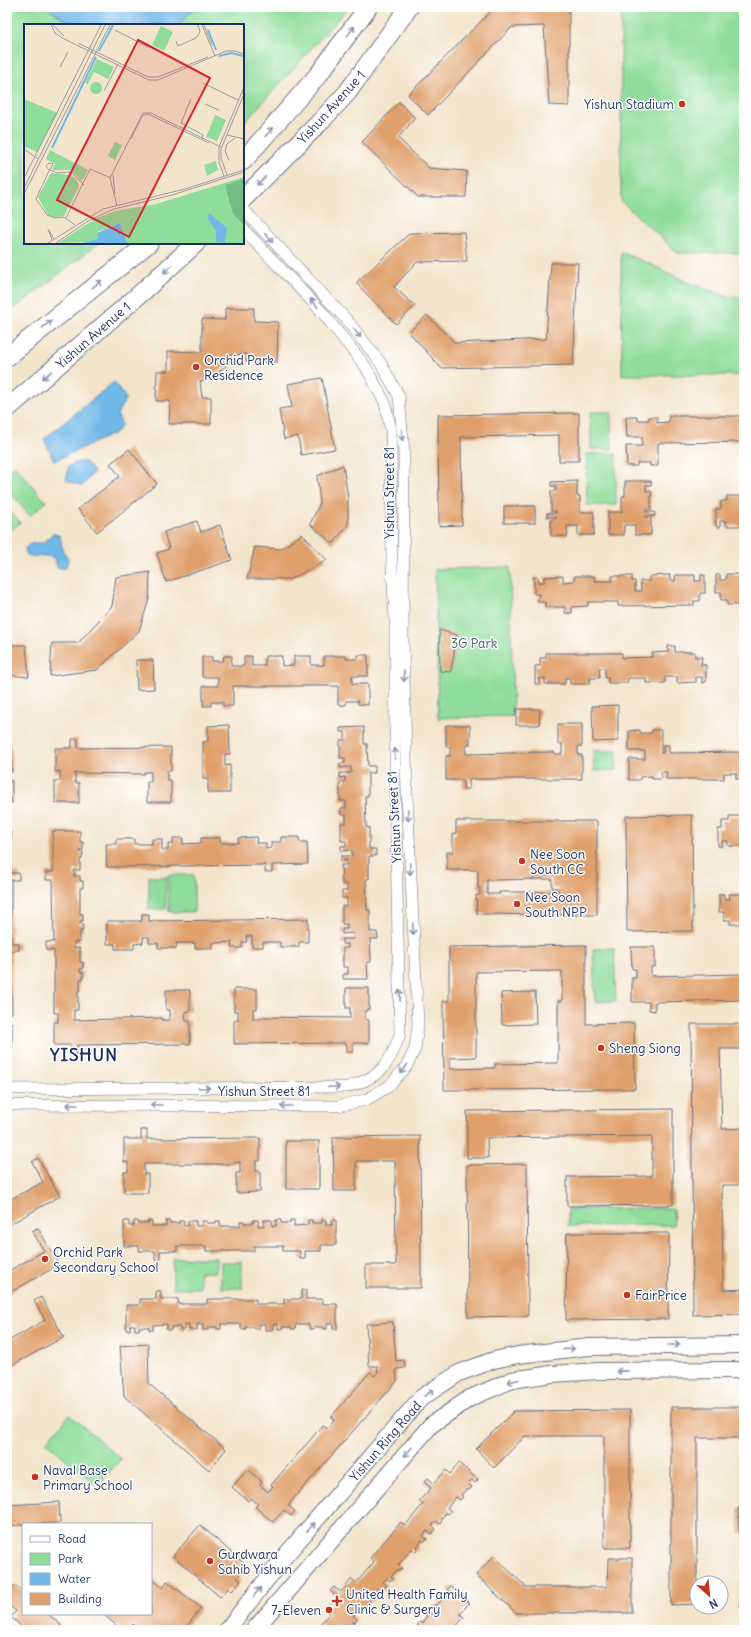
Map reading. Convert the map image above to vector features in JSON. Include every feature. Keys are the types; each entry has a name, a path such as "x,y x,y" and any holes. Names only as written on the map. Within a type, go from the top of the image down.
{"main road":[{"path":"244,160 319,74 368,7"},
{"name":"Yishun Avenue 1","path":"244,198 318,124 347,92 409,7"},
{"path":"7,357 148,244"},
{"name":"Yishun Avenue 1","path":"9,406 140,294 195,244"},
{"name":"Yishun Ring Road","path":"227,1630 285,1556 421,1398 460,1373 494,1360 518,1354 589,1347 744,1345"},
{"name":"Yishun Ring Road","path":"254,1630 431,1425 470,1398 512,1380 552,1374 599,1371 744,1370"}],"street":[{"name":"Yishun Street 81","path":"7,1105 338,1106 366,1100 389,1086 406,1067 414,1049 418,1025 406,794 402,637 404,453 399,396 380,362 346,319 244,210"},
{"name":"Yishun Street 81","path":"7,1089 347,1087 363,1083 380,1072 393,1054 400,1034 395,800 395,618 392,567 391,430 385,403 366,367 326,317 244,230"}],"green space":[{"path":"7,7 48,7 70,24 24,24 24,244 98,244 7,314"},
{"path":"195,7 349,7 244,123 244,24 180,24"},
{"name":"Yishun Stadium","path":"621,7 744,7 744,253 678,253 621,201"},
{"path":"621,252 687,282 728,297 744,296 744,375 622,375"},
{"path":"590,412 611,412 612,449 591,449"},
{"path":"616,453 616,505 587,505 586,454"},
{"path":"15,466 46,502 30,516 7,489 7,473"},
{"path":"7,507 20,523 7,533"},
{"name":"3G Park","path":"510,567 513,716 438,718 435,569"},
{"path":"616,750 617,770 594,771 593,751"},
{"path":"168,875 194,875 194,912 169,912"},
{"path":"149,877 166,877 166,909 149,909"},
{"path":"614,948 616,1001 595,1002 593,949"},
{"path":"673,1208 674,1225 568,1226 568,1209"},
{"path":"173,1258 216,1258 216,1272 200,1272 200,1288 173,1288"},
{"path":"221,1262 242,1262 242,1288 221,1288"},
{"path":"70,1415 121,1459 97,1486 46,1442"}],"water":[{"path":"48,7 195,7 180,24 70,24"},
{"path":"114,382 126,398 117,414 122,425 115,433 54,461 44,439"},
{"path":"78,462 86,462 94,472 82,486 66,480 69,466"},
{"path":"53,533 60,536 63,551 69,559 65,569 57,567 54,558 44,556 27,556 25,548 32,543 43,543"}],"building":[{"path":"495,7 569,7 569,106 549,105 544,26 512,27 428,115 408,95"},
{"path":"399,102 415,118 398,138 429,168 467,171 466,197 418,197 362,142"},
{"path":"464,232 467,261 417,262 394,287 415,306 396,324 356,283 410,233"},
{"path":"551,263 578,263 573,365 441,368 409,332 427,315 455,343 546,339"},
{"name":"Orchid Park Residence","path":"225,308 254,308 254,321 278,322 277,362 247,362 247,354 229,355 230,362 211,379 200,382 202,397 211,397 211,424 169,424 170,401 156,401 157,371 168,371 168,351 202,352 202,319 225,320"},
{"path":"322,378 335,449 301,455 298,436 284,439 279,409 292,407 288,384"},
{"path":"579,413 579,461 559,461 559,435 461,437 462,525 439,526 438,415"},
{"path":"669,416 744,416 744,442 658,443 658,466 650,466 650,463 637,463 637,466 627,466 626,446 642,446 642,437 627,437 626,417 637,417 637,420 649,420 649,417 657,417 657,423 669,422"},
{"path":"129,449 157,484 97,532 78,509 120,476 110,464"},
{"path":"343,465 348,498 348,525 333,544 310,524 320,503 317,476"},
{"path":"577,481 577,496 580,496 580,512 594,512 594,535 578,535 578,526 567,526 568,536 551,536 551,519 556,519 556,517 547,517 547,513 556,513 556,511 551,511 551,491 556,491 556,486 551,486 551,482"},
{"path":"625,481 651,481 651,485 646,485 646,491 651,491 651,510 646,510 646,512 655,512 655,516 646,516 646,518 651,518 651,535 635,535 635,525 624,525 624,535 608,535 608,512 622,512 622,496 625,496"},
{"path":"727,496 744,496 744,526 726,526 726,521 720,521 720,527 716,527 716,509 721,509 721,501 727,501"},
{"path":"504,506 535,506 535,523 504,523"},
{"path":"197,521 201,532 220,525 232,560 166,582 157,553 169,549 164,532"},
{"path":"302,534 327,560 291,579 247,579 255,547 281,549"},
{"path":"150,572 149,599 139,631 97,670 50,676 52,643 78,643 112,606 116,577"},
{"path":"726,574 744,574 744,605 727,605 727,600 721,600 721,592 716,592 716,575 720,575 720,580 726,580"},
{"path":"670,575 670,581 675,581 675,575 695,575 695,581 701,581 701,575 705,575 705,593 700,593 700,601 694,601 694,605 618,606 618,602 588,602 588,606 572,607 572,613 565,613 565,607 545,607 545,602 538,602 539,594 534,594 534,577 538,577 538,582 544,582 544,577 563,576 563,582 574,581 575,576 594,576 594,581 612,581 612,576 632,576 632,581 635,581 635,591 641,591 640,581 650,581 650,576"},
{"path":"439,630 457,635 451,672 440,671"},
{"path":"7,645 26,645 29,677 7,675"},
{"path":"668,646 675,646 675,652 695,652 695,657 702,657 701,665 706,665 706,682 702,683 702,677 696,677 696,682 677,683 677,677 665,677 665,683 646,683 646,678 628,678 627,683 608,683 608,678 605,678 605,668 599,668 600,678 590,678 590,684 570,684 570,678 565,678 565,684 545,684 545,678 539,679 539,684 535,684 535,666 540,666 540,658 546,658 546,653 622,653 622,658 652,657 652,653 668,652"},
{"path":"358,655 368,655 368,676 352,676 352,684 368,684 368,705 358,704 358,701 346,701 346,705 338,705 338,686 233,686 233,706 223,706 223,702 211,702 211,706 203,706 203,686 218,686 218,677 202,677 202,657 212,657 212,661 223,661 224,656 232,656 231,666 244,666 244,656 252,656 252,666 265,666 265,656 282,656 282,666 294,665 294,656 311,656 311,665 324,665 324,656 346,656 346,659 358,659"},
{"path":"742,658 744,658 744,690 742,690"},
{"path":"136,660 153,660 154,689 137,690"},
{"path":"618,705 618,741 593,742 592,706"},
{"path":"516,709 540,709 539,725 516,725"},
{"path":"558,724 582,724 582,746 578,746 578,755 582,755 582,779 469,779 469,789 463,789 463,780 446,780 446,756 450,756 450,747 446,747 446,725 470,725 470,745 466,745 466,754 554,752 554,754 562,754 562,744 558,744"},
{"path":"229,725 230,754 225,754 225,766 230,765 230,793 208,793 208,779 203,779 203,742 208,741 208,726"},
{"path":"364,727 364,744 367,744 368,766 375,766 375,773 368,773 368,796 365,796 366,827 369,827 369,849 376,849 376,856 369,856 369,879 366,879 367,910 370,910 370,932 377,932 378,939 370,939 371,962 367,962 368,979 343,979 343,974 348,974 348,967 343,967 343,948 348,948 348,944 342,944 342,939 354,939 353,933 342,934 342,929 347,929 347,924 342,924 342,906 347,906 347,898 342,898 342,891 347,891 347,884 342,884 341,865 347,865 346,860 341,861 341,856 352,856 352,850 341,851 341,846 346,846 346,841 341,841 341,823 346,823 346,815 341,815 341,808 346,808 346,801 340,801 340,782 345,782 345,777 340,778 340,773 351,773 351,767 340,768 340,763 345,763 345,758 340,758 340,740 345,740 345,732 340,732 340,728"},
{"path":"640,730 640,733 652,733 652,730 661,730 661,753 663,753 663,745 669,745 669,753 744,752 744,779 736,779 736,773 724,773 724,779 666,779 667,772 661,772 661,779 652,779 652,776 640,777 640,780 629,780 629,759 645,759 645,751 629,751 629,731"},
{"path":"72,739 78,739 78,748 171,747 171,771 167,771 167,780 171,780 171,802 147,802 147,782 151,782 151,772 144,772 144,774 75,773 75,783 79,783 79,803 55,803 55,781 60,781 60,771 55,772 55,748 72,748"},
{"path":"7,748 12,748 12,772 7,772"},
{"path":"7,781 12,781 12,803 7,803"},
{"path":"692,815 693,931 627,932 626,816"},
{"path":"729,816 744,816 744,846 728,846 728,841 722,841 722,846 718,846 718,829 722,829 722,821 729,821"},
{"name":"Nee Soon South CC","path":"456,821 597,821 597,915 477,914 476,895 480,895 480,888 478,888 478,870 447,870 447,852 453,852 453,834 456,834","holes":["552,879 552,888 558,888 558,892 499,892 500,894 487,894 487,880"]},
{"path":"53,831 80,831 80,842 83,842 83,850 80,850 80,852 83,852 82,859 80,860 80,870 74,870 74,876 80,876 80,881 83,881 83,888 80,888 80,914 83,914 83,921 80,921 80,924 83,924 83,931 80,931 80,942 74,942 74,948 80,948 80,962 83,962 83,969 80,969 80,972 83,972 83,979 80,979 80,990 78,991 78,1010 74,1010 74,1020 162,1018 162,1020 170,1020 170,1010 166,1010 166,990 190,990 190,1011 185,1012 186,1021 190,1021 190,1044 77,1045 77,1054 71,1054 71,1045 54,1045 54,1022 58,1022 58,1013 54,1013 54,950 46,950 46,942 54,942 53,880 46,880 46,872 53,872"},
{"path":"7,832 11,832 11,873 19,873 19,880 11,880 11,943 19,943 19,950 11,951 12,1013 7,1014"},
{"path":"257,837 256,843 266,843 266,849 271,848 271,842 281,842 281,837 299,837 299,842 307,842 308,864 272,865 272,872 265,872 265,865 107,867 106,844 116,844 116,839 134,839 134,844 152,844 152,839 162,839 162,850 168,850 168,844 173,844 173,838 183,838 183,844 201,843 201,838 220,838 220,843 238,843 238,838"},
{"path":"719,894 724,894 724,899 730,899 729,894 744,894 744,924 730,924 730,920 724,920 724,912 719,912"},
{"path":"142,914 149,914 149,921 308,919 308,942 299,942 299,947 280,947 280,942 263,942 263,947 252,947 252,936 246,936 247,942 242,942 242,948 231,948 232,942 213,943 213,948 195,948 195,943 176,943 177,948 158,948 158,943 149,943 149,937 143,937 143,943 134,944 134,949 115,949 115,944 107,944 107,921 142,921"},
{"path":"586,945 586,1024 634,1023 635,1089 444,1090 443,1001 449,1001 449,947","holes":["562,971 562,1001 558,1001 558,1063 495,1064 495,1068 450,1069 450,1058 476,1057 476,972"]},
{"path":"631,947 655,947 655,967 651,967 651,976 744,974 744,1000 655,1002 655,1011 649,1010 649,1002 632,1002 632,978 636,978 636,969 632,969"},
{"path":"346,988 369,988 369,1010 365,1010 365,1019 369,1020 369,1043 353,1043 353,1052 346,1052 346,1043 234,1044 234,1021 238,1020 238,1011 234,1011 234,989 257,989 257,1009 253,1009 253,1019 261,1019 261,1017 350,1018 350,1008 346,1008"},
{"path":"535,992 536,1024 502,1025 501,993"},
{"path":"7,1023 12,1023 12,1046 7,1046"},
{"path":"691,1024 744,1024 744,1049 720,1049 722,1129 744,1128 744,1185 722,1185 723,1290 744,1289 744,1314 693,1315"},
{"path":"673,1109 673,1205 567,1206 567,1177 652,1176 652,1136 487,1138 488,1158 467,1158 467,1111"},
{"path":"141,1130 147,1130 147,1139 260,1138 260,1161 256,1161 256,1171 260,1171 260,1192 236,1193 236,1173 240,1173 240,1162 233,1164 144,1164 144,1174 148,1174 148,1193 124,1193 124,1172 128,1172 128,1162 124,1162 124,1139 141,1139"},
{"path":"420,1136 421,1288 366,1288 366,1265 396,1265 395,1161 356,1161 356,1191 334,1191 333,1137"},
{"path":"286,1141 319,1141 319,1189 286,1189"},
{"path":"38,1158 60,1196 7,1226 7,1201 43,1182 32,1162"},
{"path":"527,1164 528,1316 468,1317 467,1165"},
{"path":"253,1220 258,1220 258,1226 264,1226 264,1220 272,1220 272,1226 276,1226 276,1220 281,1220 281,1223 290,1223 290,1220 294,1220 294,1226 308,1225 308,1220 312,1220 312,1223 322,1223 322,1220 326,1220 326,1225 332,1225 332,1220 336,1220 336,1245 321,1245 321,1251 305,1251 305,1259 300,1259 300,1251 283,1251 283,1246 254,1246 254,1251 206,1251 206,1246 177,1246 177,1251 160,1251 160,1260 155,1260 155,1251 139,1251 139,1246 124,1246 124,1221 129,1221 129,1226 134,1226 134,1221 138,1221 138,1223 148,1223 148,1221 152,1221 152,1226 166,1226 166,1221 170,1221 170,1223 179,1223 179,1221 184,1221 184,1226 188,1226 188,1221 196,1221 196,1226 202,1226 202,1221 207,1221 207,1223 216,1223 216,1221 220,1221 220,1226 240,1226 240,1221 244,1221 244,1223 253,1223"},
{"path":"38,1228 59,1265 7,1294 7,1272 44,1251 32,1231"},
{"path":"567,1233 669,1233 668,1319 566,1320"},
{"path":"301,1290 306,1290 306,1299 323,1299 323,1304 337,1304 337,1329 333,1329 333,1324 327,1324 327,1329 323,1329 323,1327 314,1327 314,1329 310,1329 309,1324 296,1324 295,1329 291,1329 291,1327 282,1327 282,1329 278,1329 278,1324 273,1324 273,1330 265,1330 265,1324 259,1324 259,1329 255,1329 254,1327 245,1327 246,1329 241,1329 241,1324 221,1324 221,1329 217,1329 217,1327 208,1327 208,1330 203,1330 203,1324 197,1324 197,1330 189,1330 189,1324 185,1324 185,1330 180,1330 180,1327 171,1327 171,1330 167,1330 167,1324 153,1325 153,1330 149,1330 149,1327 139,1327 139,1330 135,1330 135,1325 130,1325 130,1330 126,1330 126,1305 140,1305 140,1299 156,1299 156,1291 161,1291 161,1299 178,1299 178,1304 207,1304 207,1299 256,1299 256,1304 284,1304 284,1299 301,1299"},
{"path":"41,1297 64,1337 7,1368 7,1342 45,1320 34,1301"},
{"path":"393,1322 396,1361 404,1360 405,1368 396,1369 397,1381 288,1505 295,1511 291,1516 284,1510 273,1522 255,1507 258,1504 251,1498 248,1501 232,1487 248,1469 262,1482 260,1485 268,1492 273,1486 271,1485 323,1425 327,1428 334,1420 331,1417 370,1372 374,1376 378,1372 377,1366 369,1366 366,1324"},
{"path":"148,1344 149,1384 226,1449 209,1470 124,1396 120,1346"},
{"path":"671,1407 744,1407 744,1438 697,1438 697,1575 689,1575 689,1604 671,1605"},
{"path":"630,1410 630,1548 604,1548 604,1436 525,1436 494,1468 476,1449 514,1411"},
{"path":"459,1463 478,1480 475,1483 472,1480 468,1484 472,1487 469,1490 467,1489 461,1495 463,1497 460,1500 456,1497 447,1508 451,1511 448,1514 446,1513 441,1519 442,1521 440,1524 436,1521 432,1525 436,1529 431,1534 427,1531 423,1536 427,1539 424,1542 422,1540 417,1547 418,1549 416,1552 412,1549 398,1565 402,1568 399,1571 397,1570 391,1576 393,1578 390,1581 387,1578 383,1582 387,1586 381,1592 378,1588 374,1593 378,1596 375,1599 373,1598 367,1604 369,1606 366,1609 362,1606 353,1616 357,1620 354,1623 353,1621 347,1628 349,1630 327,1630 320,1624 330,1613 325,1610 337,1597 330,1591 334,1587 341,1592 352,1579 356,1583 374,1562 370,1558 401,1522 405,1526 423,1504 419,1501 431,1488 424,1482 428,1478 434,1483 446,1470 450,1474"},
{"path":"59,1502 60,1523 22,1523 22,1525 7,1526 7,1505"},
{"path":"738,1508 744,1508 743,1533 739,1533"},
{"name":"Gurdwara Sahib Yishun","path":"200,1525 247,1566 237,1578 241,1581 232,1591 229,1588 220,1597 173,1556"},
{"path":"494,1556 526,1587 607,1587 608,1558 632,1558 632,1613 516,1613 476,1575"},
{"path":"152,1579 163,1588 167,1581 201,1608 184,1630 141,1630 133,1624 128,1630 122,1630 105,1616 152,1615"},
{"path":"740,1581 744,1581 744,1606 740,1606"},
{"path":"16,1586 22,1591 22,1615 49,1615 61,1625 57,1630 25,1630 11,1617 16,1611 11,1607 7,1607 7,1587"},
{"path":"450,1586 469,1603 460,1614 464,1617 453,1630 419,1630 421,1628 417,1625 420,1622 422,1623 427,1616 428,1611 432,1615 436,1610 432,1607 435,1604 437,1605 444,1594 447,1597 451,1593 447,1590"}],"place":[{"name":"Yishun Stadium","path":"682,104"},
{"name":"Orchid Park Residence","path":"196,367"},
{"name":"Nee Soon South CC","path":"522,861"},
{"name":"Nee Soon South NPP","path":"517,904"},
{"name":"Sheng Siong","path":"601,1048"},
{"name":"Orchid Park Secondary School","path":"45,1259"},
{"name":"FairPrice","path":"627,1295"},
{"name":"Naval Base Primary School","path":"35,1477"},
{"name":"Gurdwara Sahib Yishun","path":"210,1561"},
{"name":"United Health Family Clinic & Surgery","path":"337,1601"},
{"name":"7-Eleven","path":"329,1610"}],"district":[{"name":"YISHUN","path":"84,1055"}]}
